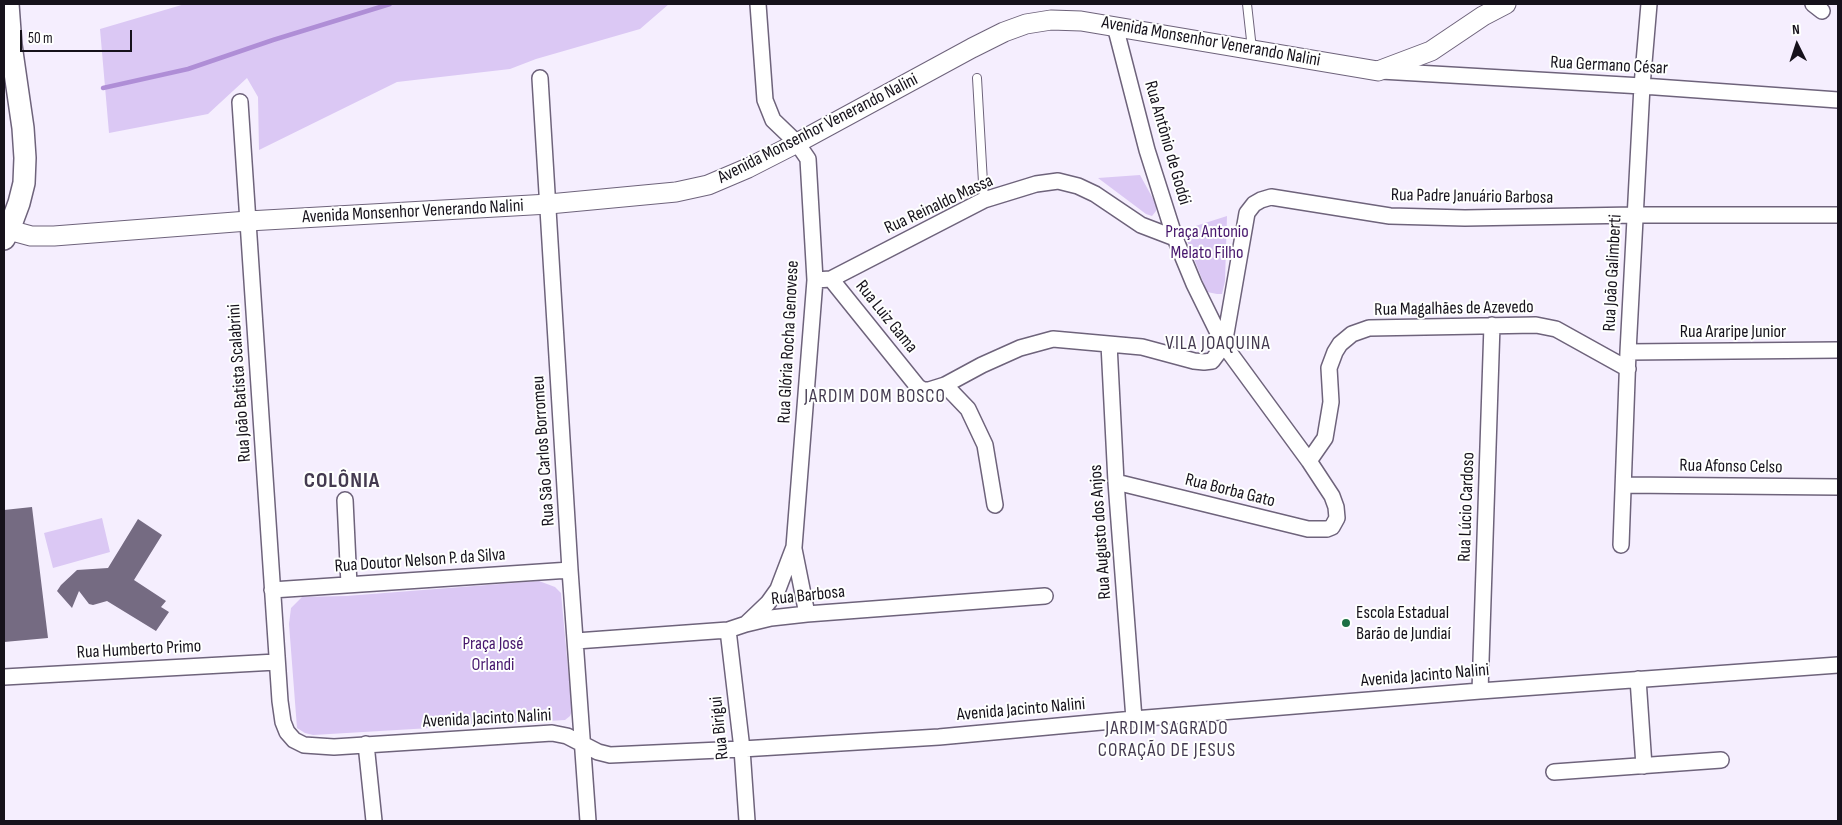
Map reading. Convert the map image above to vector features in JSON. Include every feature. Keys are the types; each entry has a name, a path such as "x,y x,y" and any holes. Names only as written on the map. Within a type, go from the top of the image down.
{"main road":[{"path":"6,5 24,128 25,158 24,183 7,234"}],"street":[{"name":"Rua Glória Rocha Genovese","path":"758,4 765,100 773,120 797,143 808,159 815,280 794,547 807,614"},
{"path":"1378,71 1431,51 1483,16 1506,4"},
{"name":"Rua João Galimberti","path":"1622,545 1628,352 1642,86 1649,4"},
{"name":"Avenida Monsenhor Venerando Nalini","path":"7,234 54,236 248,221 549,204 676,192 708,185 748,168 1004,32 1026,24 1051,20 1081,21 1115,26 1378,71"},
{"name":"Rua Antônio de Godói","path":"1115,26 1147,150 1174,238 1194,284 1224,345 1309,461 1332,496 1336,507 1337,518 1335,525"},
{"name":"Rua Germano César","path":"1378,71 1642,86 1838,100"},
{"name":"Rua São Carlos Borromeu","path":"540,78 570,570 588,821"},
{"name":"Rua João Batista Scalabrini","path":"240,102 276,662"},
{"name":"Rua Reinaldo Massa","path":"831,279 984,200 1036,184 1058,181 1078,186 1095,194 1141,225 1174,238"},
{"name":"Rua Padre Januário Barbosa","path":"1224,345 1247,213 1254,204 1271,197 1390,216 1466,218 1635,215 1838,215"},
{"name":"Rua Luiz Gama","path":"815,280 831,279 923,390 935,389 945,385"},
{"name":"Rua Lúcio Cardoso","path":"1480,691 1492,325"},
{"name":"Rua Magalhães de Azevedo","path":"1309,461 1325,438 1331,402 1329,368 1335,352 1340,344 1352,334 1369,328 1536,325 1556,329 1628,369"},
{"path":"995,505 985,445 968,410 945,385 982,365 1020,348 1044,341 1063,339 1142,347 1204,362 1212,361 1224,345"},
{"name":"Rua Augusto dos Anjos","path":"1109,344 1116,482 1134,718"},
{"name":"Rua Araripe Junior","path":"1628,352 1838,350"},
{"name":"Rua Borba Gato","path":"1116,482 1308,529 1327,529 1335,525"},
{"name":"Rua Afonso Celso","path":"1624,485 1838,487"},
{"path":"345,500 349,585"},
{"name":"Rua Glória Rocha Genovese","path":"746,624 768,603 778,589 794,547"},
{"name":"Rua Doutor Nelson P. da Silva","path":"272,590 570,570"},
{"name":"Rua Barbosa","path":"576,641 728,630 746,624 807,614 1045,596"},
{"name":"Rua Birigui","path":"728,630 742,749 747,821"},
{"name":"Avenida Jacinto Nalini","path":"276,662 283,722 287,732 294,740 304,745 317,747 552,733 567,736 598,752 610,755 939,737 1134,718 1838,665"},
{"name":"Rua Humberto Primo","path":"4,677 276,662"},
{"path":"1638,679 1644,766"},
{"path":"366,744 374,821"},
{"path":"1554,772 1721,760"}],"lane":[{"path":"1247,4 1252,49"},
{"path":"977,78 984,200"}],"green space":[{"path":"185,4 669,4 640,29 536,59 510,69 397,82 259,150 258,97 247,78 208,114 109,133 100,29"},
{"path":"1140,175 1156,204 1156,211 1152,216 1146,214 1098,178"},
{"name":"Praça Antonio Melato Filho","path":"1227,216 1225,281 1222,294 1217,294 1207,292 1183,230"},
{"path":"102,518 110,552 53,568 44,533"},
{"name":"Praça José Orlandi","path":"539,581 555,587 561,593 572,711 565,720 313,735 297,728 289,624 291,608 302,597 346,596"}],"building":[{"path":"32,507 48,638 4,642 4,510"},
{"path":"138,519 162,535 134,580 166,601 161,607 169,612 156,631 107,601 93,605 89,604 79,591 72,608 57,591 77,570 108,568"}],"waterway":[{"path":"103,88 188,69 273,40 390,4"}],"place":[{"name":"Escola Estadual Barão de Jundiaí","path":"1346,623"}],"district":[{"name":"VILA JOAQUINA","path":"1218,344"},
{"name":"JARDIM DOM BOSCO","path":"875,397"},
{"name":"COLÔNIA","path":"342,481"},
{"name":"JARDIM SAGRADO CORAÇÃO DE JESUS","path":"1167,740"}]}
